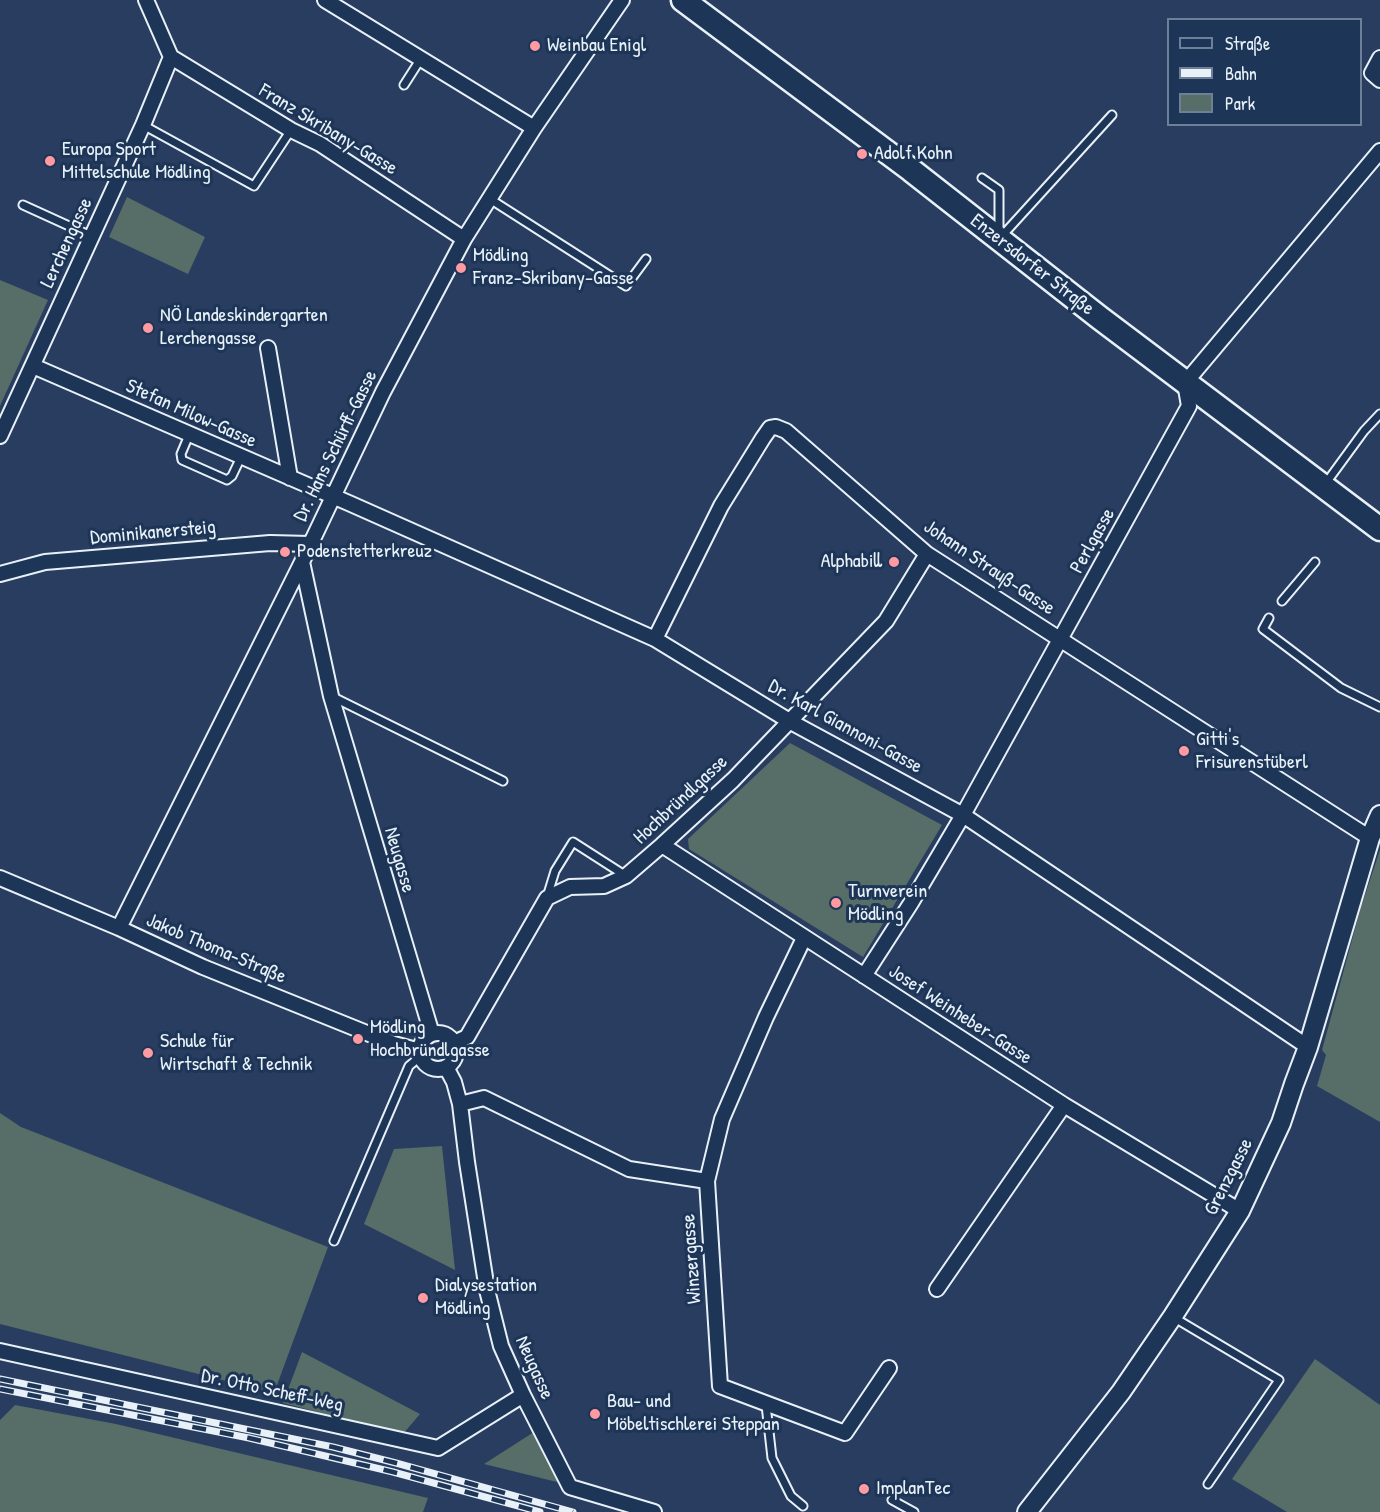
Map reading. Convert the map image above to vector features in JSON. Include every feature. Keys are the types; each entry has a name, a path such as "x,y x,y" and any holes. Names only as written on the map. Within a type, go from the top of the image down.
{"main road":[{"name":"Enzersdorfer Straße","path":"683,0 872,141 1185,383 1380,529"}],"street":[{"path":"146,0 171,57"},
{"path":"325,0 534,129"},
{"name":"Dr. Hans Schürff-Gasse","path":"119,928 302,562 383,392 464,239 534,129 622,0"},
{"name":"Lerchengasse","path":"0,436 143,125 171,57"},
{"name":"Franz Skribany-Gasse","path":"171,57 291,130 320,144 464,239"},
{"path":"1380,57 1372,73 1380,80"},
{"path":"1185,383 1380,151"},
{"path":"268,348 290,478"},
{"name":"Stefan Milow-Gasse","path":"33,366 333,497"},
{"name":"Perlgasse","path":"864,976 963,815 1189,406 1185,383"},
{"name":"Johann Strauß-Gasse","path":"655,639 721,506 770,428 776,427 786,431 927,554 1370,838"},
{"name":"Dr. Karl Giannoni-Gasse","path":"333,497 655,639 791,722 963,815 1308,1047"},
{"name":"Dominikanersteig","path":"0,574 45,562 270,543 310,544"},
{"name":"Hochbründlgasse","path":"547,898 570,886 603,886 626,876 663,845 791,722 886,621 927,554"},
{"name":"Neugasse","path":"302,562 331,696 432,1034"},
{"name":"Grenzgasse","path":"1027,1512 1120,1392 1173,1316 1240,1211 1281,1123 1308,1047 1370,838 1380,815"},
{"name":"Josef Weinheber-Gasse","path":"663,845 1064,1106 1240,1211"},
{"name":"Jakob Thoma-Straße","path":"0,878 119,928 202,967 420,1053"},
{"path":"454,1044 467,1037 547,898"},
{"name":"Winzergasse","path":"804,938 766,1017 722,1119 707,1181 720,1386 845,1433 889,1368"},
{"path":"432,1034 447,1036 454,1044 455,1054 446,1067 431,1068 420,1053 423,1041 432,1034"},
{"name":"Neugasse","path":"446,1067 454,1082 460,1104 466,1162 487,1290 501,1346 523,1395 570,1486 654,1512"},
{"path":"460,1104 484,1098 629,1169 707,1181"},
{"path":"937,1289 1064,1106"},
{"name":"Dr. Otto Scheff-Weg","path":"0,1351 438,1448 523,1395"}],"lane":[{"path":"404,86 420,60"},
{"path":"999,239 1112,115"},
{"path":"143,125 254,186 291,130"},
{"path":"982,178 999,190 999,239"},
{"path":"490,200 626,286 646,259"},
{"path":"23,205 91,236"},
{"path":"1323,486 1380,414"},
{"path":"189,435 181,454 182,460 227,480 232,476 241,457"},
{"path":"1282,601 1315,562"},
{"path":"1269,618 1263,629 1341,688 1380,707"},
{"path":"331,696 503,781"},
{"path":"547,898 555,871 573,842 626,876"},
{"path":"334,1241 409,1066 420,1053"},
{"path":"1173,1316 1279,1380 1208,1484"},
{"path":"766,1405 772,1458 791,1496 803,1506"},
{"path":"892,1500 914,1512"}],"green space":[{"path":"127,197 205,237 188,274 109,237"},
{"path":"0,280 48,300 0,406"},
{"name":"Turnverein Mödling","path":"790,743 942,825 863,957 689,849 688,839"},
{"path":"1380,850 1380,1122 1317,1086 1326,1055 1322,1050 1361,907"},
{"path":"0,1113 21,1127 328,1247 274,1393 0,1324"},
{"path":"442,1146 455,1270 364,1224 394,1149"},
{"path":"302,1352 420,1414 403,1434 283,1403"},
{"path":"1315,1359 1380,1405 1380,1512 1287,1512 1232,1479"},
{"path":"15,1405 116,1424 428,1498 423,1512 0,1512 0,1420"},
{"path":"534,1432 561,1483 484,1464"}],"railway":[{"path":"0,1379 333,1447 573,1512"},
{"path":"0,1389 249,1438 393,1472 540,1512"}],"place":[{"name":"Weinbau Enigl","path":"535,46"},
{"name":"Adolf Kohn","path":"862,154"},
{"name":"Europa Sport Mittelschule Mödling","path":"50,161"},
{"name":"Mödling Franz-Skribany-Gasse","path":"461,268"},
{"name":"NÖ Landeskindergarten Lerchengasse","path":"148,328"},
{"name":"Podenstetterkreuz","path":"285,552"},
{"name":"Alphabill","path":"894,562"},
{"name":"Gitti's Frisurenstüberl","path":"1184,751"},
{"name":"Turnverein Mödling","path":"836,903"},
{"name":"Mödling Hochbründlgasse","path":"358,1039"},
{"name":"Schule für Wirtschaft & Technik","path":"148,1053"},
{"name":"Dialysestation Mödling","path":"423,1298"},
{"name":"Bau- und Möbeltischlerei Steppan","path":"595,1414"},
{"name":"ImplanTec","path":"864,1489"}]}
